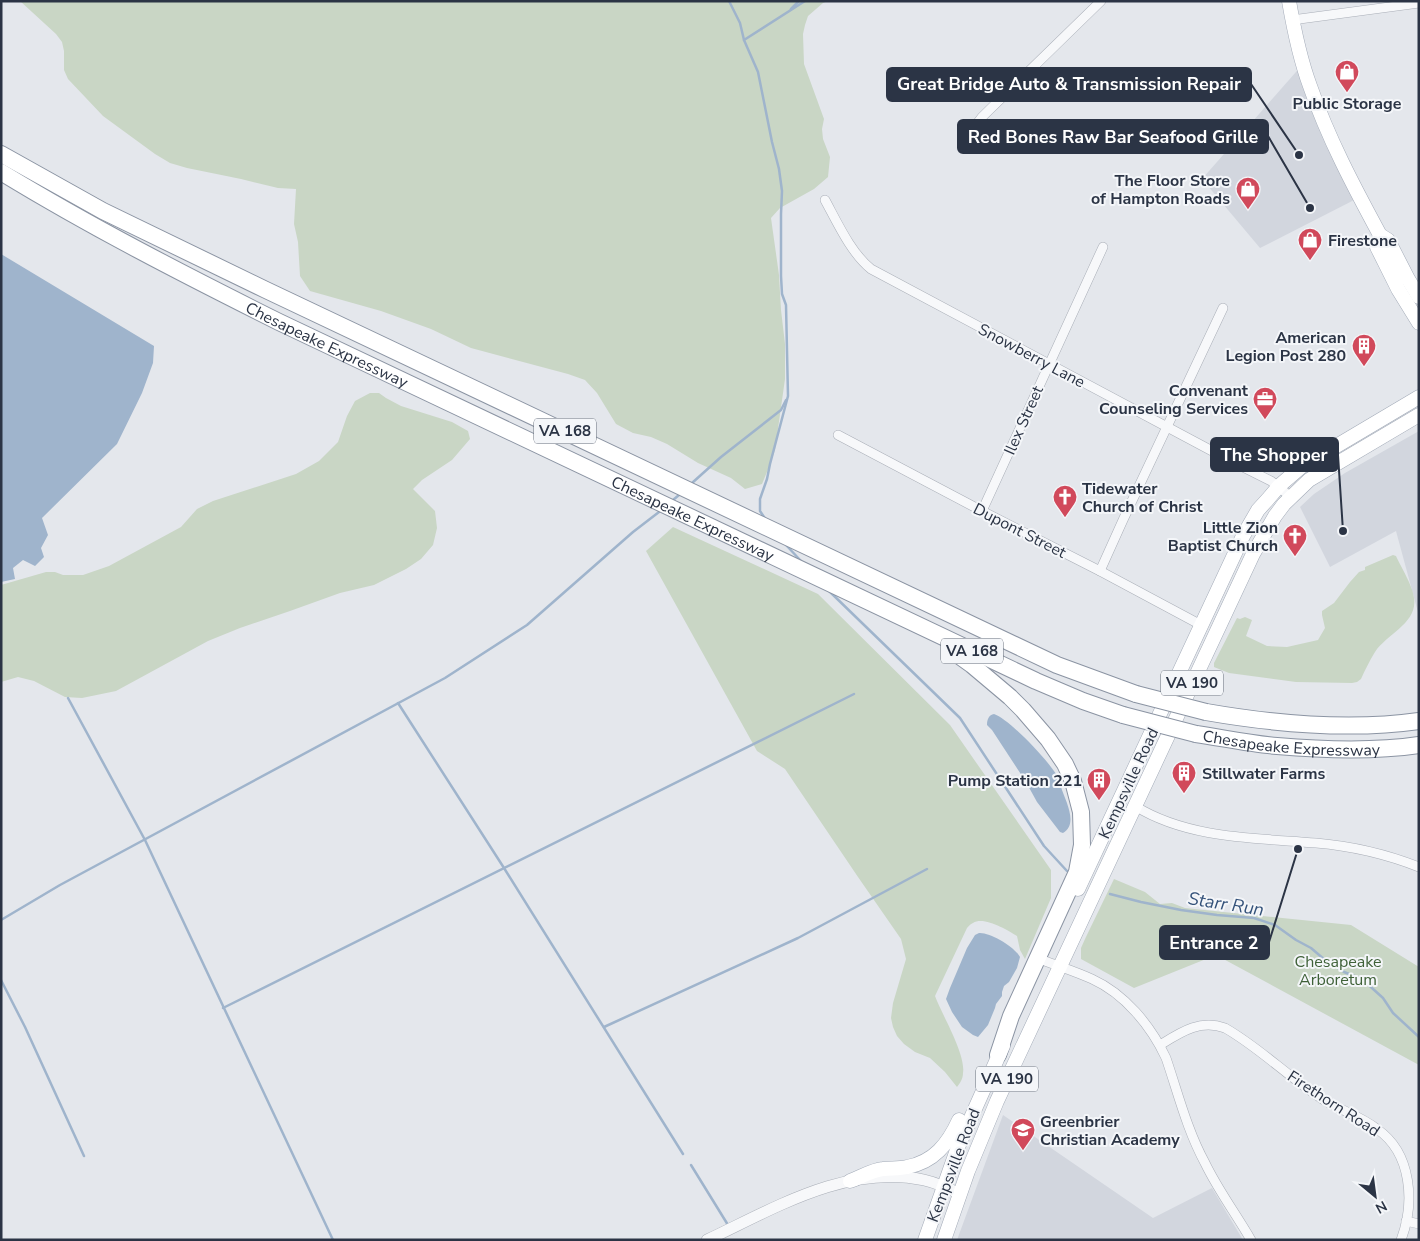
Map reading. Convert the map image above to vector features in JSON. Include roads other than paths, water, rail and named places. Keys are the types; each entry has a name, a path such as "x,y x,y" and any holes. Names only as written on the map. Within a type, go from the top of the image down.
{"highway":[{"name":"Chesapeake Expressway","path":"1,154 103,211 395,352 1057,665 1136,694 1206,712 1309,724 1369,725 1419,721"},
{"name":"Chesapeake Expressway","path":"1,172 104,232 279,322 1036,681 1083,701 1123,715 1196,734 1276,746 1348,750 1417,746"},
{"path":"824,581 886,616 936,641 972,665 1003,691 1036,724 1061,757 1073,781 1083,828 1077,872 1011,1016 998,1055"},
{"path":"1369,725 1419,712"}],"main road":[{"path":"1289,1 1303,64 1317,105 1355,187 1380,235 1388,240 1419,297"},
{"path":"1380,235 1377,247 1398,289 1419,323"},
{"name":"Kempsville Road","path":"925,1240 943,1186 986,1080 1045,961 1201,624 1250,523 1258,510 1279,486 1301,467 1419,398"},
{"name":"Kempsville Road","path":"944,1240 979,1143 997,1101 1260,540 1275,516 1309,480 1419,415"},
{"path":"1135,806 1132,801 1132,794 1146,758 1148,750 1146,744"},
{"path":"850,1180 882,1169 914,1166 936,1154 949,1141 960,1119 986,1080"}],"street":[{"path":"966,141 982,117 1101,1"},
{"path":"1292,20 1419,3"},
{"name":"Snowberry Lane","path":"825,200 853,249 862,262 871,269 1271,481 1291,498"},
{"name":"Ilex Street","path":"982,511 1103,247"},
{"path":"1100,571 1223,308"},
{"name":"Dupont Street","path":"838,435 1201,624"},
{"path":"1135,806 1147,814 1182,826 1231,836 1315,843 1366,850 1419,867"},
{"path":"1045,961 1093,980 1115,993 1144,1021 1166,1058 1194,1140 1204,1162 1251,1240"},
{"name":"Firethorn Road","path":"1160,1045 1191,1027 1209,1025 1225,1028 1327,1102 1378,1129 1392,1142 1404,1165 1409,1191 1406,1221 1401,1240"},
{"path":"707,1240 802,1196 850,1180 907,1178 924,1180 960,1194"},
{"path":"1406,1221 1419,1224"}],"water":[{"path":"1,254 154,346 153,363 142,393 117,444 42,518 48,535 41,548 44,557 35,566 23,560 13,568 15,579 1,582"},
{"path":"994,714 1002,718 1021,734 1058,776 1070,811 1070,824 1063,833 1060,832 1037,802 1026,782 987,725 987,721"},
{"path":"984,933 1002,941 1020,957 1017,968 1009,982 1004,986 1002,996 996,1004 988,1025 978,1037 962,1027 946,999 967,948 975,935"}],"waterway":[{"path":"729,1 740,23 744,40 758,72 782,191 781,276 782,294 786,305 788,396 767,479 760,499 760,511 766,520"},
{"path":"791,9 799,1"},
{"path":"744,40 805,1"},
{"path":"692,483 721,457 781,410 786,400"},
{"path":"673,500 679,495"},
{"path":"1,920 60,885 445,678 527,625 633,532 659,512"},
{"path":"786,545 801,561"},
{"path":"828,590 960,718 1044,846 1067,871"},
{"path":"223,1008 854,694"},
{"path":"68,698 145,840 333,1240"},
{"path":"398,703 683,1154"},
{"path":"604,1027 798,938 927,869"},
{"name":"Starr Run","path":"1110,894 1181,910 1254,918 1275,925 1344,972 1362,979 1383,998 1393,1013 1419,1037"},
{"path":"1,980 25,1027 84,1156"},
{"path":"691,1165 728,1225"}],"place":[{"name":"Public Storage","path":"1347,93"},
{"name":"Great Bridge Auto & Transmission Repair","path":"1299,155"},
{"name":"Red Bones Raw Bar Seafood Grille","path":"1310,208"},
{"name":"The Floor Store of Hampton Roads","path":"1248,210"},
{"name":"Firestone","path":"1310,261"},
{"name":"American Legion Post 280","path":"1364,367"},
{"name":"Convenant Counseling Services","path":"1265,420"},
{"name":"Tidewater Church of Christ","path":"1065,518"},
{"name":"The Shopper","path":"1343,531"},
{"name":"Little Zion Baptist Church","path":"1295,557"},
{"name":"Stillwater Farms","path":"1184,794"},
{"name":"Pump Station 221","path":"1099,801"},
{"name":"Entrance 2","path":"1298,849"},
{"name":"Greenbrier Christian Academy","path":"1023,1151"}],"park label":[{"name":"Chesapeake Arboretum","path":"1338,970"}]}
